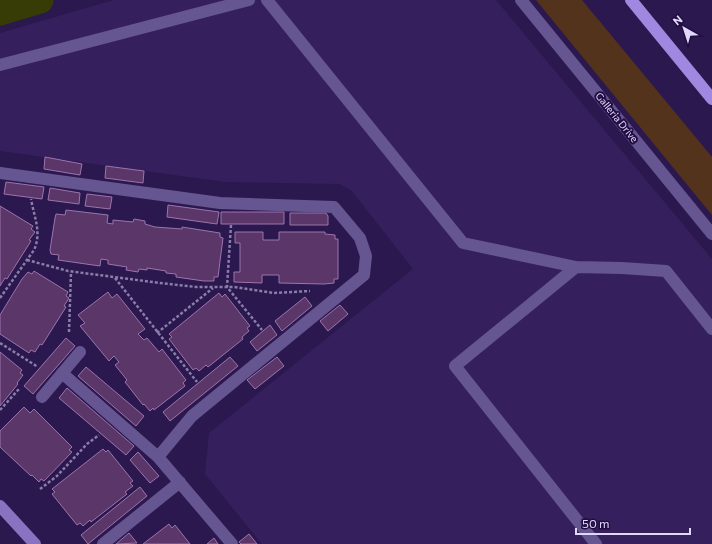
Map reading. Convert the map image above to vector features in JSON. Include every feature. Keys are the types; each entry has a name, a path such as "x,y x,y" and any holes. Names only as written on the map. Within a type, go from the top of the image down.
{"highway":[{"path":"631,0 712,99"}],"main road":[{"path":"0,506 35,544"}],"street":[{"path":"0,65 249,0"},
{"path":"267,0 463,243 576,267 666,271 712,329"},
{"name":"Galleria Drive","path":"521,0 712,234"},
{"path":"0,172 220,203 334,208 360,238 366,256 364,275 192,416 158,457"},
{"path":"576,267 455,366 596,544"},
{"path":"42,397 80,352"},
{"path":"62,373 158,457 232,544"},
{"path":"103,544 180,482"}],"path":[{"path":"0,298 34,250 38,235 38,228 31,199"},
{"path":"231,225 227,287 262,330"},
{"path":"27,260 71,272 160,283 227,287 274,292 310,291"},
{"path":"69,332 71,272"},
{"path":"115,277 157,333 197,382"},
{"path":"157,333 213,287"},
{"path":"0,343 38,367"},
{"path":"0,410 20,389"},
{"path":"40,489 56,476 87,444 100,434"}],"shaded area":[{"path":"114,0 496,0 712,259 712,544 262,544 205,474 209,433 413,269 351,190 339,184 225,182 0,151 0,33"},
{"path":"536,0 582,0 712,157 712,215"}],"building":[{"path":"45,157 82,164 80,175 44,169"},
{"path":"106,166 144,171 143,183 105,178"},
{"path":"6,182 44,187 42,199 4,194"},
{"path":"50,188 80,193 79,204 48,200"},
{"path":"87,194 112,197 110,209 85,206"},
{"path":"168,205 219,212 217,224 167,217"},
{"path":"0,206 33,226 31,229 35,232 7,279 5,278 0,286"},
{"path":"66,210 108,215 107,223 113,224 113,220 133,222 134,219 145,221 145,224 155,227 182,229 182,227 220,233 220,237 223,238 218,277 214,277 214,281 204,281 176,277 176,274 147,268 147,270 139,269 138,272 126,270 127,267 108,264 108,260 101,259 100,266 58,260 59,255 51,254 50,250 55,218 56,214 65,215"},
{"path":"221,212 284,212 284,224 221,224"},
{"path":"290,213 326,213 328,216 328,225 290,225"},
{"path":"235,232 263,232 263,240 279,240 279,232 325,232 325,234 335,235 335,239 338,239 338,279 334,279 334,283 324,284 279,283 279,275 262,275 262,283 234,282 234,272 240,272 240,243 235,243"},
{"path":"34,271 68,292 66,296 69,298 64,306 66,307 42,345 40,344 35,352 31,350 29,353 0,334 0,315 22,279 28,272 32,274"},
{"path":"108,292 112,298 117,294 145,329 138,334 144,340 147,338 159,352 162,349 186,380 183,383 185,386 154,410 153,408 150,411 144,404 143,405 125,382 127,380 115,365 119,362 114,356 109,361 80,326 85,323 78,315"},
{"path":"219,293 222,297 225,294 250,326 247,328 249,331 242,337 243,339 208,367 206,365 199,371 196,368 193,370 169,339 172,337 169,334"},
{"path":"305,297 312,306 282,331 275,321"},
{"path":"340,305 348,314 328,331 320,321"},
{"path":"270,325 277,335 257,351 250,342"},
{"path":"66,338 75,346 33,394 24,386"},
{"path":"0,352 22,370 20,373 23,375 17,383 18,384 0,406"},
{"path":"230,357 238,366 170,421 163,412"},
{"path":"277,357 284,366 255,389 247,380"},
{"path":"86,367 144,416 136,426 78,376"},
{"path":"67,388 134,446 126,455 59,398"},
{"path":"24,407 30,413 34,409 72,447 69,450 72,452 44,481 41,479 39,482 32,475 31,476 0,447 0,431"},
{"path":"103,449 106,452 108,450 133,481 130,483 133,486 125,492 127,494 91,522 90,520 83,526 80,523 77,525 52,494 55,492 52,489"},
{"path":"138,452 159,476 150,483 130,460"},
{"path":"140,487 147,496 88,544 81,535"},
{"path":"169,524 172,528 175,525 190,544 143,544"},
{"path":"129,533 137,543 116,544"},
{"path":"249,534 257,544 241,544 239,542"},
{"path":"214,538 218,544 207,544"}],"waterway":[{"path":"0,12 40,0"}]}
